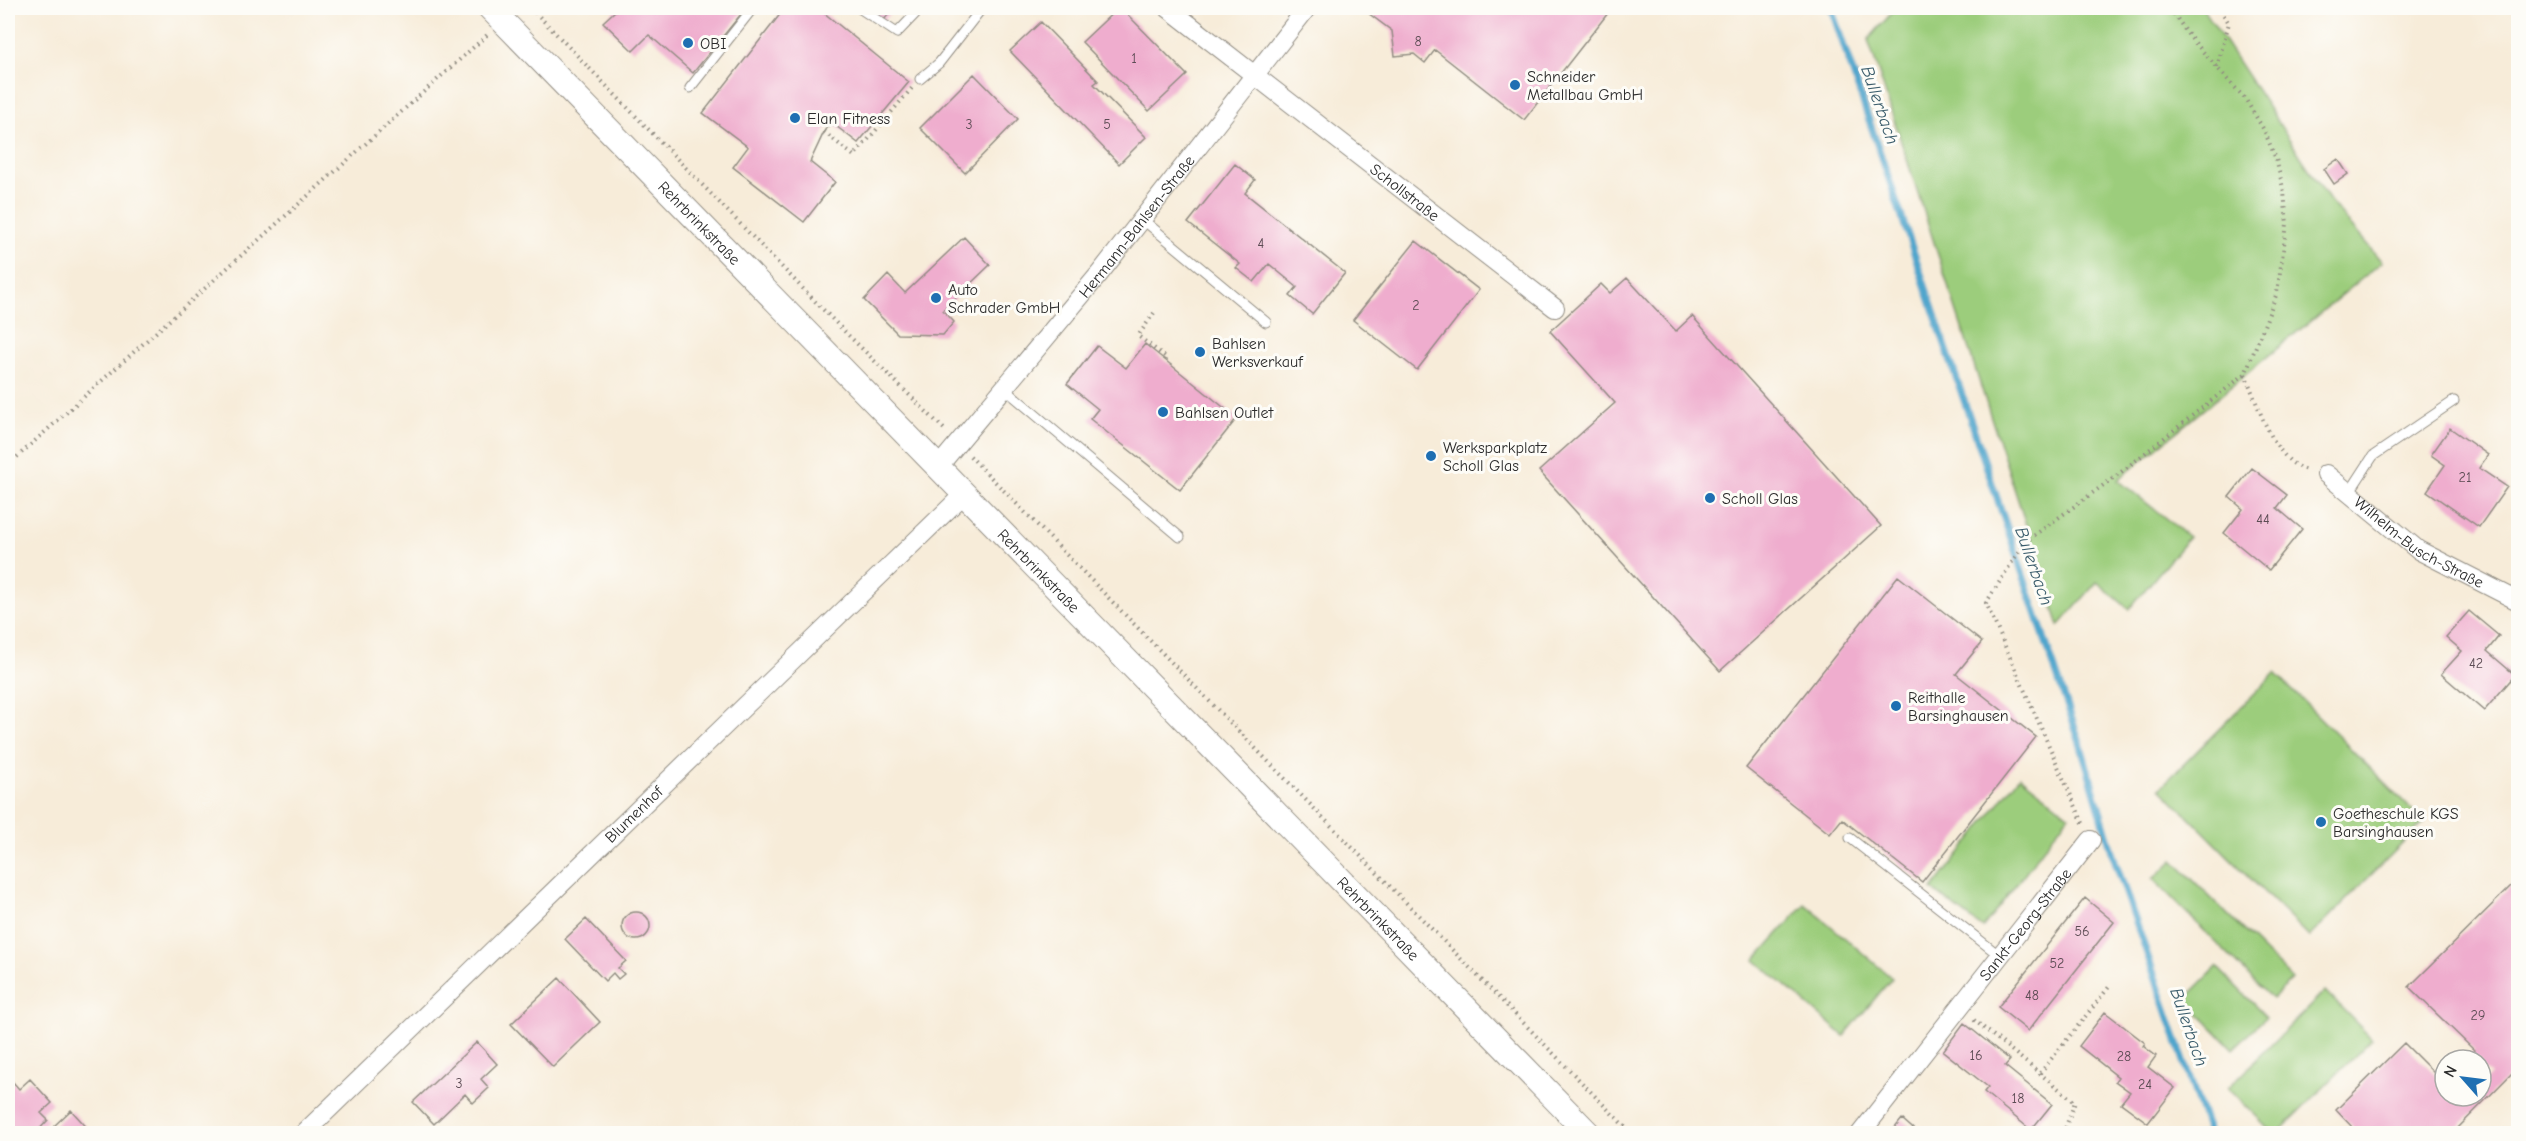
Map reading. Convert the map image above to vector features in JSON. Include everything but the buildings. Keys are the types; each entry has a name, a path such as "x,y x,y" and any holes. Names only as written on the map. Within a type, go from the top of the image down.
{"main road":[{"name":"Rehrbrinkstraße","path":"496,14 1589,1134"}],"street":[{"name":"Schollstraße","path":"1168,8 1253,77 1555,308"},
{"name":"Hermann-Bahlsen-Straße","path":"938,467 1142,219 1307,8"},
{"name":"Wilhelm-Busch-Straße","path":"2326,474 2418,550 2518,602"},
{"name":"Blumenhof","path":"303,1134 964,494"},
{"name":"Sankt-Georg-Straße","path":"1860,1134 2091,840"}],"lane":[{"path":"690,88 753,8"},
{"path":"859,8 897,33 921,8"},
{"path":"920,79 939,63 982,8"},
{"path":"1142,219 1266,322"},
{"path":"1004,388 1180,537"},
{"path":"2349,493 2373,456 2454,401"},
{"path":"1850,838 2000,956"}],"path":[{"path":"531,8 1632,1134"},
{"path":"2091,840 1986,603 2025,542 2116,476 2245,374 2277,293 2287,224 2284,192 2276,159 2264,130 2246,100 2170,8"},
{"path":"2217,67 2229,23 2219,8"},
{"path":"8,465 496,14"},
{"path":"824,132 854,156 920,79"},
{"path":"1154,313 1138,336 1167,358 1166,360"},
{"path":"2245,374 2272,439 2285,456 2299,468 2326,474"},
{"path":"2040,1073 2109,987"},
{"path":"1960,1008 2075,1102 2064,1134"}],"green space":[{"path":"1896,8 2203,8 2330,201 2382,262 2118,480 2189,537 2129,609 2097,582 2059,626 1868,40"},
{"path":"2275,673 2424,822 2309,937 2160,788"},
{"path":"2020,776 2069,815 1983,928 1932,889"},
{"path":"2173,860 2292,979 2272,999 2153,879"},
{"path":"1805,904 1892,978 1844,1036 1755,960"},
{"path":"2217,967 2266,1017 2233,1049 2185,999"},
{"path":"2325,991 2372,1039 2278,1133 2273,1133 2228,1088"}],"waterway":[{"name":"Bullerbach","path":"1831,8 2081,746 2113,855 2209,1134"}],"place":[{"name":"OBI","path":"688,43"},
{"name":"Schneider Metallbau GmbH","path":"1515,85"},
{"name":"Elan Fitness","path":"795,118"},
{"name":"Auto Schrader GmbH","path":"936,298"},
{"name":"Bahlsen Werksverkauf","path":"1200,352"},
{"name":"Bahlsen Outlet","path":"1163,412"},
{"name":"Werksparkplatz Scholl Glas","path":"1431,456"},
{"name":"Scholl Glas","path":"1710,498"},
{"name":"Reithalle Barsinghausen","path":"1896,706"},
{"name":"Goetheschule KGS Barsinghausen","path":"2321,822"}]}
